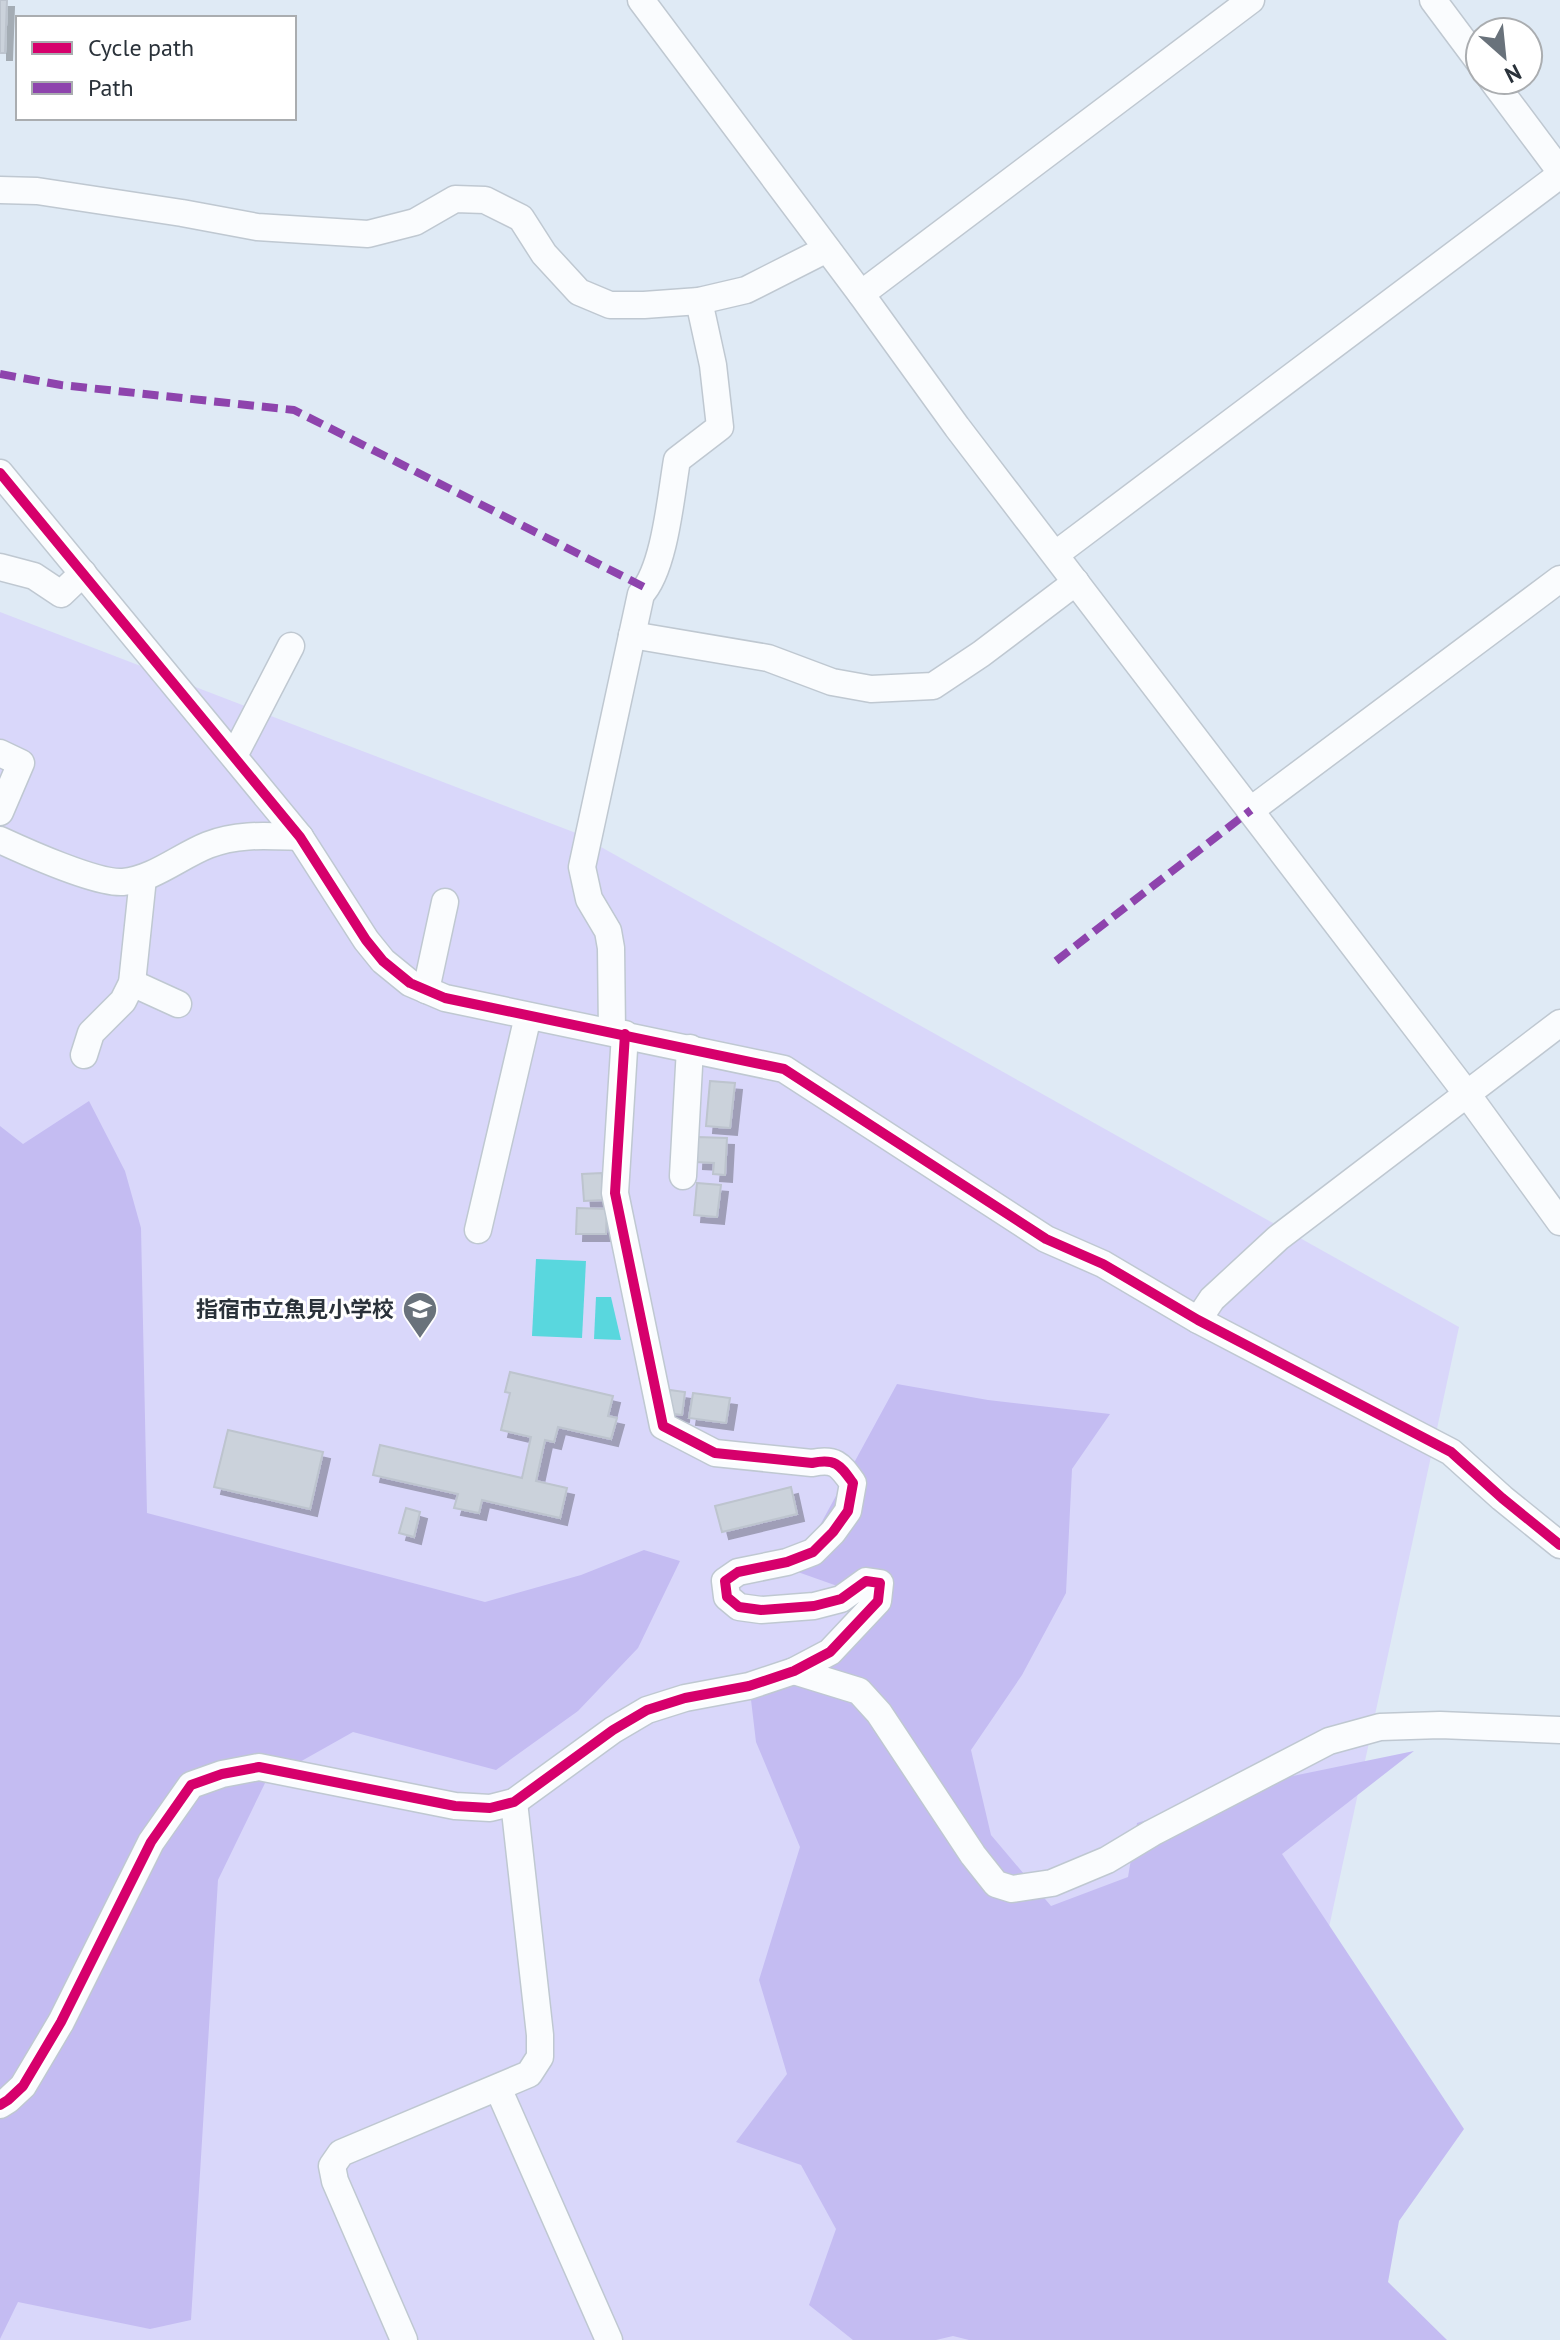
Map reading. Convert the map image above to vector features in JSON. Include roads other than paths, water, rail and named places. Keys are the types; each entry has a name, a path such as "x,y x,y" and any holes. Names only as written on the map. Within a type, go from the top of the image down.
{"street":[{"path":"641,0 957,427 1467,1094 1560,1222"},
{"path":"861,294 1251,0"},
{"path":"1433,0 1464,42"},
{"path":"1056,554 1560,173 1504,96"},
{"path":"0,190 37,191 257,227 368,234 415,222 455,199 485,200 521,218 544,254 579,292 610,305 699,301 746,290 827,249"},
{"path":"0,2105 23,2086 61,2022 151,1842 191,1785 222,1774 259,1767 455,1806 490,1808 514,1802 613,1730 647,1710 685,1698 749,1686 794,1671 830,1652 878,1601 880,1583 866,1581 841,1599 814,1606 761,1610 739,1607 727,1597 725,1581 738,1572 787,1562 813,1552 848,1511 853,1483 841,1466 826,1460 812,1463 715,1453 663,1426 615,1193 618,1033 611,948 608,931 589,899 582,867 641,594 662,548 677,460 720,427 713,365 699,301"},
{"path":"0,473 300,837 366,940 383,961 410,983 445,998 784,1069 1046,1239 1103,1264 1198,1320 1451,1452 1560,1545"},
{"path":"0,567 34,576 61,594 83,573"},
{"path":"1251,810 1560,579"},
{"path":"632,635 768,658 832,682 858,687 933,686 1076,582"},
{"path":"234,756 291,646"},
{"path":"0,753 21,763 0,812"},
{"path":"0,840 101,880 121,882 143,878 222,840 250,835 300,837"},
{"path":"84,1055 91,1033 123,1001 132,983 143,878"},
{"path":"426,990 445,902"},
{"path":"132,983 178,1004"},
{"path":"478,1230 528,1016"},
{"path":"1198,1320 1212,1299 1278,1238 1560,1023"},
{"path":"683,1176 690,1048"},
{"path":"794,1671 859,1691 879,1713 973,1855 996,1884 1012,1889 1052,1883 1107,1860 1152,1833 1329,1741 1380,1727 1440,1725 1560,1730"},
{"path":"404,2340 335,2181 332,2166 341,2153 529,2074 540,2057 514,1802"},
{"path":"498,2088 609,2340"}],"water":[{"path":"536,1259 586,1261 582,1338 532,1336"},
{"path":"596,1297 611,1297 621,1340 594,1339"}],"place":[{"name":"指宿市立魚見小学校","path":"420,1340"}]}
